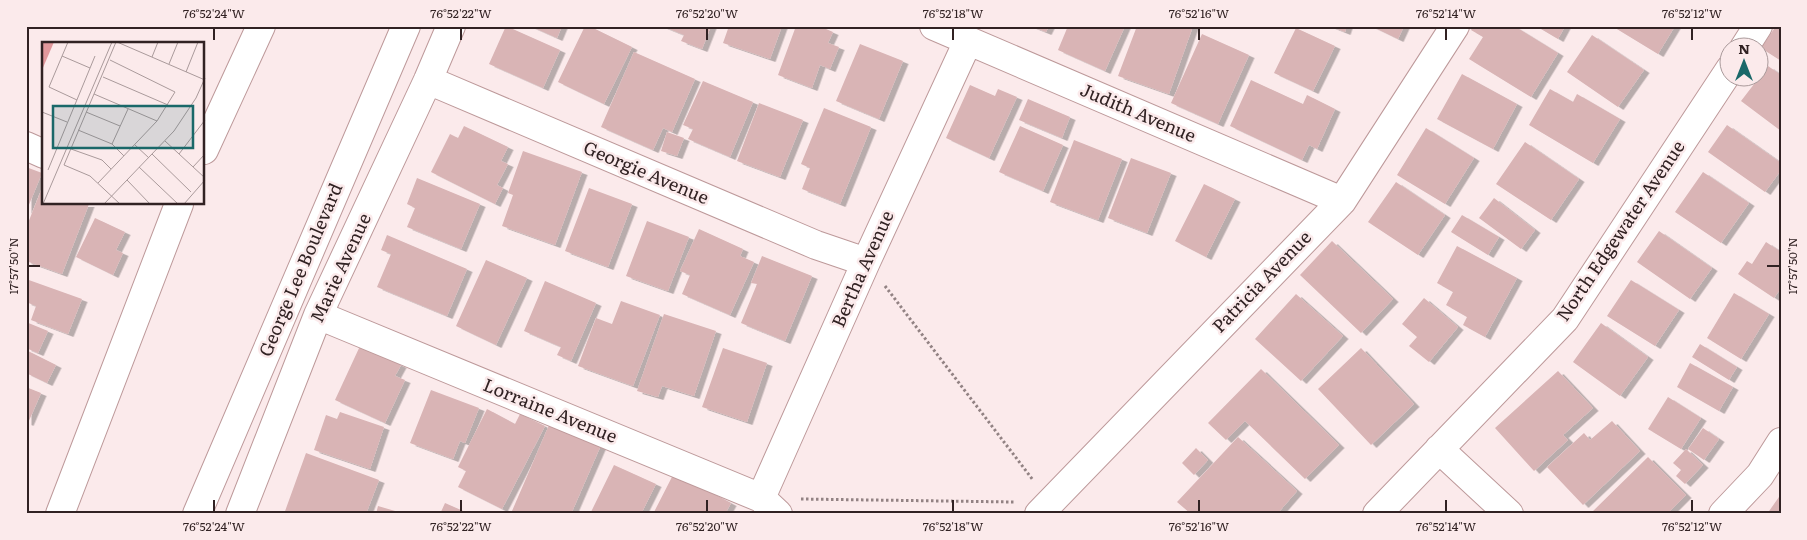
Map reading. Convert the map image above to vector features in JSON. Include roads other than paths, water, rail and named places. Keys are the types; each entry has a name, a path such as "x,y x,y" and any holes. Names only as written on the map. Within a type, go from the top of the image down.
{"street":[{"path":"205,148 261,26"},
{"name":"George Lee Boulevard","path":"197,514 406,26"},
{"name":"Marie Avenue","path":"240,514 318,315 428,80 451,26"},
{"name":"Judith Avenue","path":"934,26 1342,201"},
{"name":"Patricia Avenue","path":"1051,510 1342,201 1455,26"},
{"path":"1750,38 1758,26"},
{"name":"Bertha Avenue","path":"769,506 866,262 968,41"},
{"name":"Georgie Avenue","path":"428,80 816,246 866,262"},
{"name":"North Edgewater Avenue","path":"1377,514 1565,319 1720,84"},
{"path":"26,146 42,153"},
{"path":"60,514 172,206"},
{"name":"Lorraine Avenue","path":"318,315 769,506"},
{"path":"1723,514 1760,475 1781,442"},
{"path":"1439,449 1509,514"}]}
